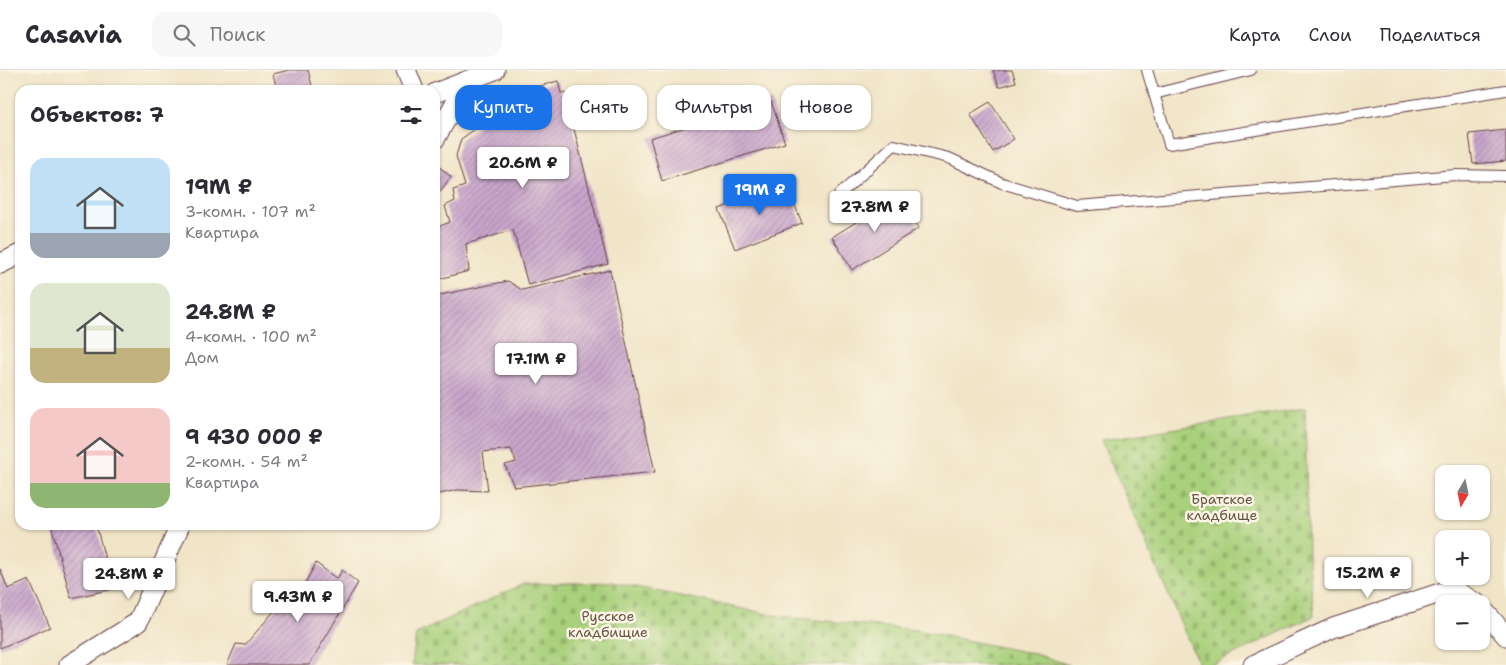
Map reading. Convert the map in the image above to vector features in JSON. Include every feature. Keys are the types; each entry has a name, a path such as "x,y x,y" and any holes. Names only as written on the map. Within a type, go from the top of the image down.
{"street":[{"path":"406,70 412,85"},
{"path":"440,91 495,70"},
{"path":"440,130 468,80"},
{"path":"0,264 15,256"},
{"path":"69,665 138,622 178,530"},
{"path":"1253,665 1333,628 1452,589 1462,595"},
{"path":"1490,617 1506,636"}],"lane":[{"path":"1147,70 1169,144 1506,90"},
{"path":"1154,94 1250,70"},
{"path":"839,195 894,145 949,158 1002,183 1077,206 1456,175 1506,176"}],"green space":[{"name":"Братское кладбище","path":"1305,408 1308,553 1314,616 1211,665 1199,665 1101,440"},
{"name":"Русское кладбищие","path":"612,582 778,616 916,630 1035,654 1070,665 412,665 416,634 523,584"}],"building":[{"path":"289,70 308,70 312,85 276,85 273,74"},
{"path":"993,70 1012,70 1016,82 999,87"},
{"path":"558,81 562,93 562,130 574,130 608,264 528,285 513,230 466,244 469,271 440,279 440,226 450,222 445,206 455,201 453,190 465,186 456,156 461,139 474,130 552,130 552,85 544,85"},
{"path":"771,101 785,143 662,181 650,138 676,130 771,130"},
{"path":"990,102 1014,139 993,152 970,114"},
{"path":"1506,130 1506,161 1473,164 1469,134"},
{"path":"440,167 451,177 440,191"},
{"path":"786,183 802,223 735,249 719,209"},
{"path":"898,196 919,228 852,270 832,237"},
{"path":"610,270 655,472 514,487 505,465 516,462 511,449 483,452 488,491 457,490 440,494 440,295 508,281 522,290"},
{"path":"52,530 97,530 113,589 71,598"},
{"path":"316,563 337,579 342,570 358,583 309,665 227,665 236,644 245,645 294,588 305,583"},
{"path":"0,569 8,589 29,580 50,627 0,648"}]}
